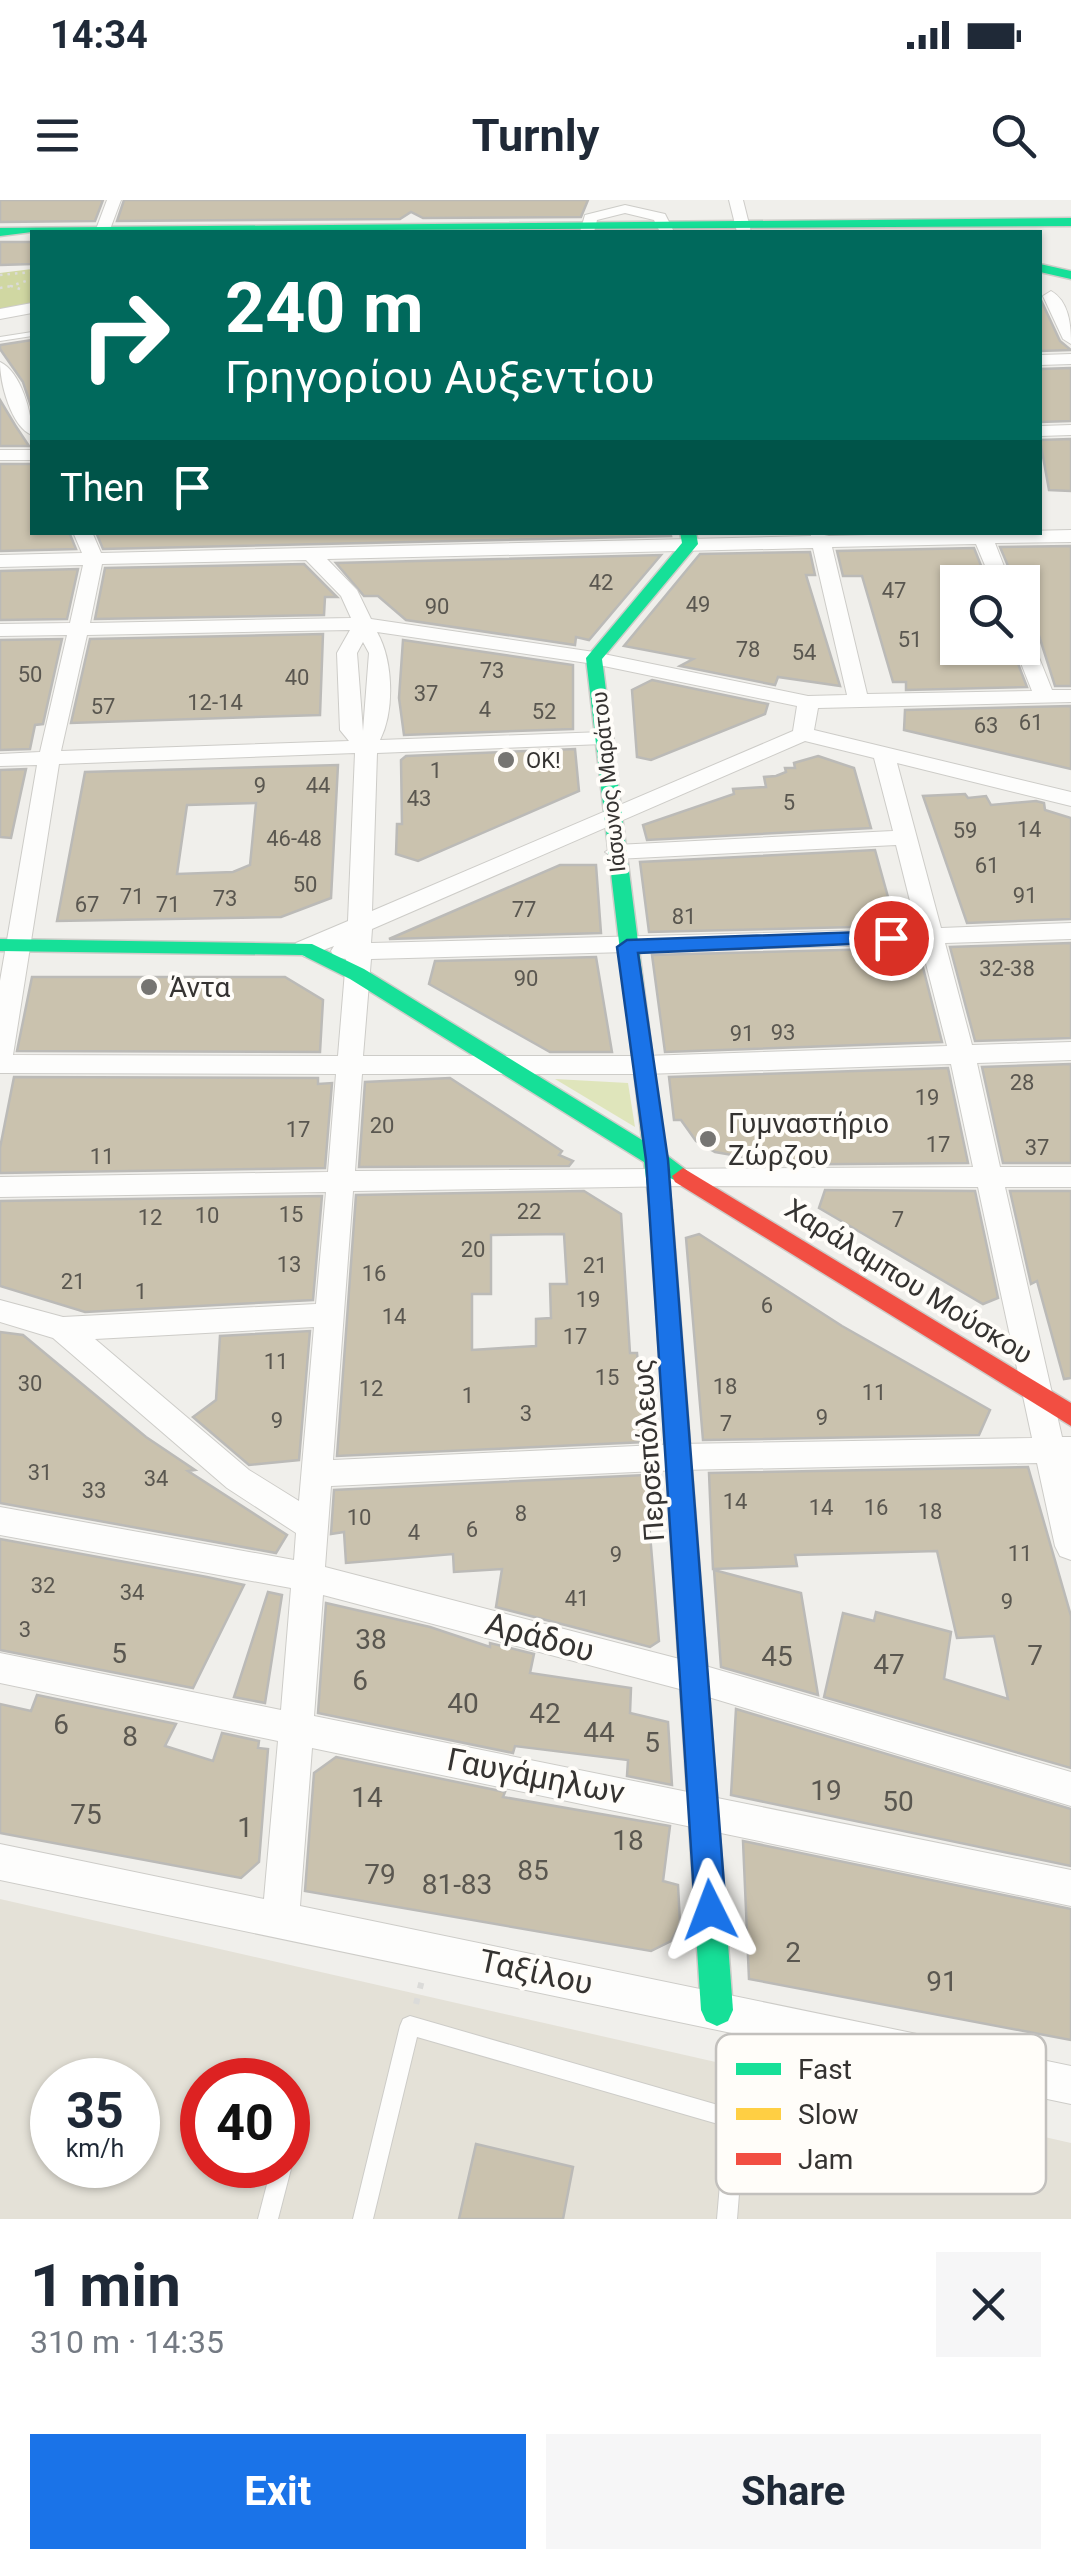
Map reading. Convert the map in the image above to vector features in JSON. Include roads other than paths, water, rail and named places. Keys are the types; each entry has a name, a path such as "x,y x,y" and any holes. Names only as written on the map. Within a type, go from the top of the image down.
{"street":[{"path":"103,230 114,200"},
{"path":"412,230 448,200"},
{"path":"736,200 743,229"},
{"path":"865,200 877,230"},
{"path":"877,230 920,200"},
{"path":"592,219 635,204 654,214 666,230"},
{"path":"412,230 592,219 666,230 844,224 877,230 1071,222"},
{"path":"1042,231 1071,231"},
{"path":"0,232 30,232"},
{"path":"0,241 30,240"},
{"path":"1042,268 1071,275"},
{"path":"1045,296 1071,296"},
{"path":"1045,296 1071,338"},
{"path":"0,314 30,308"},
{"path":"1042,360 1071,359"},
{"path":"0,366 30,426"},
{"path":"1042,431 1071,430"},
{"path":"0,456 30,455"},
{"path":"0,1056 10,945 94,559 83,535"},
{"path":"982,535 993,565"},
{"path":"0,561 94,559 312,543 1071,536"},
{"path":"821,537 858,700"},
{"name":"Ιάσωνος Μαράτου","path":"627,947 594,658 689,538"},
{"path":"312,543 350,594 380,654 376,727 358,738"},
{"path":"282,1918 358,950 358,738 347,653 363,624"},
{"path":"0,630 363,624 594,658 808,702 1071,696"},
{"path":"1032,665 1044,696"},
{"path":"803,734 808,702"},
{"path":"358,950 611,816 803,734 1071,799"},
{"path":"0,760 51,750 358,738 603,738"},
{"path":"0,743 51,750"},
{"path":"884,754 962,1054 1036,1395 1060,1450 1071,1546"},
{"path":"616,852 903,838"},
{"path":"10,945 358,950 627,947 1071,930"},
{"name":"Περσεπόλεως","path":"627,947 644,1066 666,1171 679,1457 716,2010"},
{"name":"Χαράλαμπου Μούσκου","path":"358,950 502,1064 666,1171 1071,1416"},
{"path":"0,1064 644,1066 1071,1050"},
{"path":"0,1186 340,1182 666,1171 1071,1176"},
{"path":"0,1311 63,1329 329,1315"},
{"path":"63,1329 238,1480 312,1527"},
{"path":"317,1474 679,1457 1060,1450"},
{"name":"Αράδου","path":"0,1521 308,1577 695,1678 1071,1790"},
{"name":"Γαυγάμηλων","path":"0,1668 1071,1888"},
{"name":"Ταξίλου","path":"0,1862 830,2034"},
{"name":"Ταξίλου","path":"1046,2080 1071,2085"}],"lane":[{"path":"0,339 30,334"},
{"path":"363,2219 410,2026 716,2113"},
{"path":"268,2219 276,2188"},
{"path":"727,2219 729,2194"}],"place":[{"name":"ΟΚ!","path":"506,760"},
{"name":"Άντα","path":"149,987"},
{"name":"Γυμναστήριο Ζώρζου","path":"708,1139"}]}
